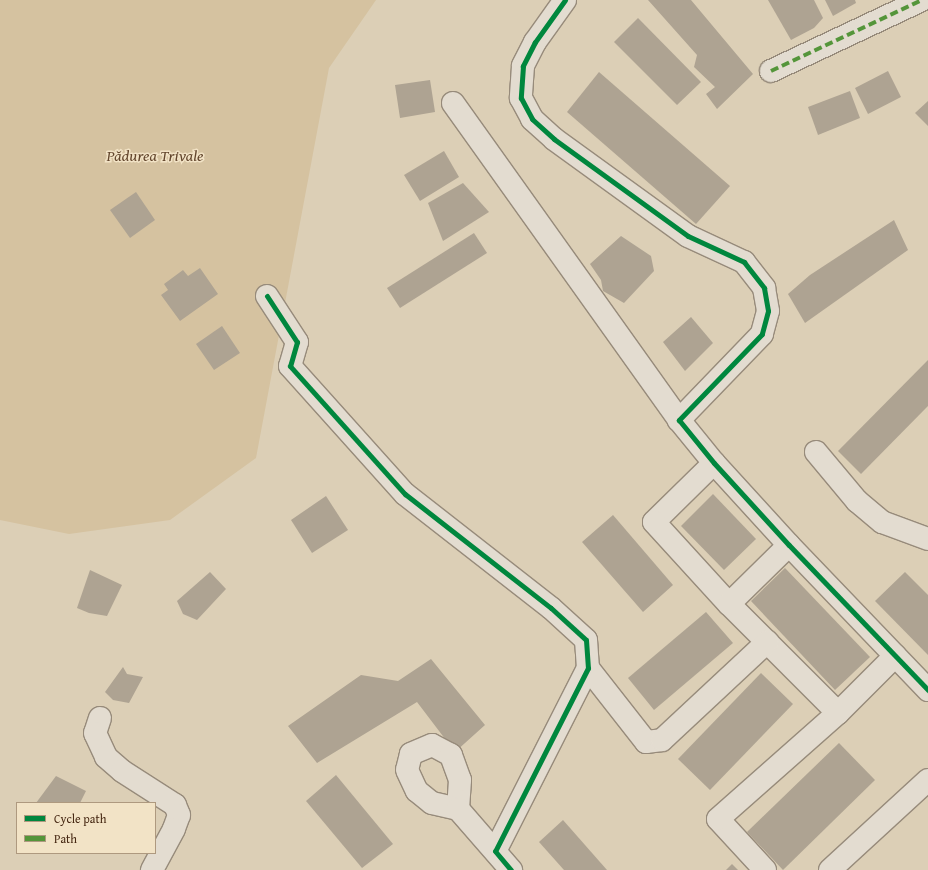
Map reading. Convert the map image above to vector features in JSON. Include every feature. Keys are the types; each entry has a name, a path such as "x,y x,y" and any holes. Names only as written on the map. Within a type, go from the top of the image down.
{"street":[{"path":"565,0 535,42 523,66 522,98 532,119 554,139 688,236 744,262 764,288 768,311 762,334 679,420"},
{"path":"771,71 922,0"},
{"path":"453,104 679,420 714,463 789,545 928,690"},
{"path":"267,296 297,342 290,366 405,494 551,608 586,640 588,668 495,852"},
{"path":"816,452 857,501 882,522 928,539"},
{"path":"714,463 654,522 728,604 838,713"},
{"path":"728,604 789,545"},
{"path":"588,668 646,742 662,740 767,642"},
{"path":"764,870 718,819 838,713 895,656"},
{"path":"100,718 95,733 106,757 122,771 175,805 179,815 174,829 152,870"},
{"path":"830,870 928,780"},
{"path":"458,809 511,870"}],"green space":[{"name":"Pădurea Trivale","path":"0,0 376,0 329,68 256,458 170,520 69,534 0,520"}],"building":[{"path":"648,0 691,0 753,74 717,109 706,94 715,87 694,67 697,55"},
{"path":"768,0 814,0 823,18 814,28 791,40"},
{"path":"825,0 855,0 856,3 833,16"},
{"path":"638,18 701,82 677,105 614,42"},
{"path":"888,71 901,97 868,114 855,88"},
{"path":"599,72 730,186 696,224 567,112"},
{"path":"430,80 435,112 400,118 395,85"},
{"path":"850,91 860,118 818,135 808,107"},
{"path":"928,101 928,126 915,113"},
{"path":"444,151 459,177 420,201 404,175"},
{"path":"463,183 489,212 443,241 428,203"},
{"path":"136,192 155,220 130,238 110,210"},
{"path":"894,220 908,250 805,323 788,294 810,275"},
{"path":"474,233 487,253 400,308 387,288"},
{"path":"621,236 651,256 654,271 624,303 603,291 601,280 590,264"},
{"path":"200,268 218,294 180,321 161,295 168,290 164,284 183,270 188,276"},
{"path":"691,317 713,343 685,371 663,342"},
{"path":"222,326 240,353 214,370 196,344"},
{"path":"928,360 928,406 861,474 838,451"},
{"path":"713,494 756,539 724,570 681,526"},
{"path":"326,496 348,530 312,553 291,520"},
{"path":"613,515 673,585 643,612 582,542"},
{"path":"785,568 870,657 835,690 751,601"},
{"path":"90,570 122,585 107,616 89,613 77,608"},
{"path":"210,572 226,589 197,620 183,614 177,601"},
{"path":"905,572 928,595 928,655 875,601"},
{"path":"706,612 733,643 654,710 628,678"},
{"path":"431,659 485,725 455,752 417,702 317,763 288,726 361,675 398,681"},
{"path":"123,667 127,674 143,677 129,703 113,700 105,692"},
{"path":"761,673 793,704 710,790 678,759"},
{"path":"839,743 875,780 783,870 747,832"},
{"path":"336,775 393,844 362,868 306,801"},
{"path":"56,776 86,791 80,802 37,802"},
{"path":"563,820 607,870 564,870 539,842"},
{"path":"732,864 738,870 726,870"}],"marked path":[{"path":"771,71 922,0"}],"cycle path":[{"path":"565,0 535,42 523,66 521,98 532,119 554,139 688,236 744,262 764,288 768,311 762,334 679,420 714,463 789,545 928,690"},
{"path":"267,296 297,342 290,366 405,494 551,608 586,640 588,668 495,851 511,870"}]}
